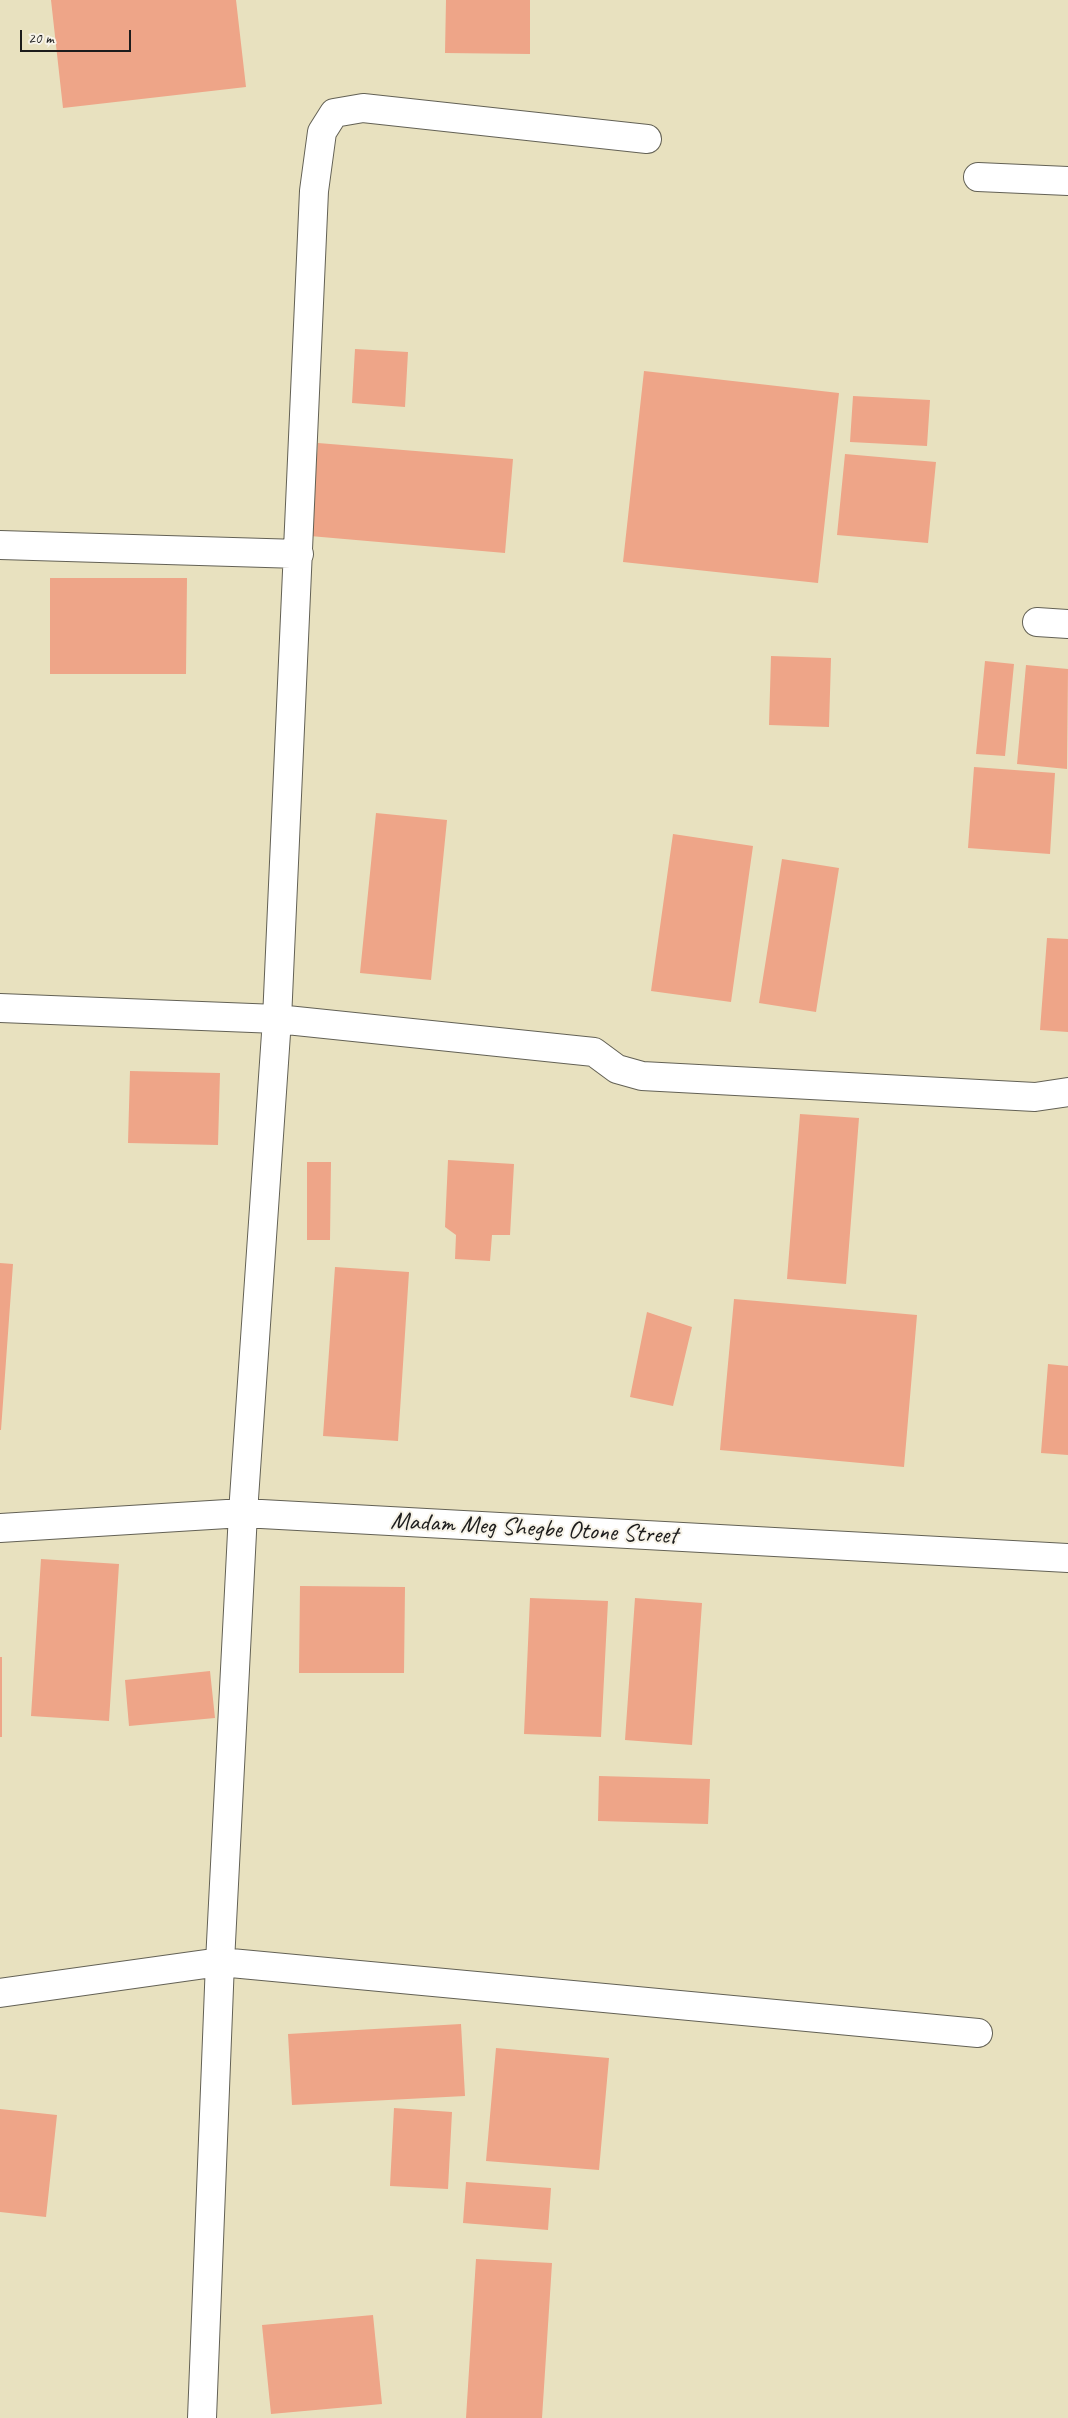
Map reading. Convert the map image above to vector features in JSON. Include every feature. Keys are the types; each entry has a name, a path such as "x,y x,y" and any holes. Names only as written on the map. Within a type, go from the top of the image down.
{"street":[{"path":"202,2418 220,1962 243,1513 277,1019 314,192 322,132 334,113 364,108 648,139"},
{"path":"978,177 1068,181"},
{"path":"0,545 299,554"},
{"path":"1038,622 1068,624"},
{"path":"0,1008 277,1019 594,1052 617,1068 642,1076 1035,1097 1068,1092"},
{"name":"Madam Meg Shegbe Otone Street","path":"0,1528 243,1513 1068,1558"},
{"path":"0,1993 220,1962 978,2033"}],"building":[{"path":"51,0 236,0 246,87 63,108"},
{"path":"446,0 530,0 530,54 445,53"},
{"path":"355,349 408,352 405,407 352,403"},
{"path":"644,371 839,393 818,583 623,562"},
{"path":"853,396 930,400 927,446 850,442"},
{"path":"318,443 513,459 505,553 310,536"},
{"path":"845,454 936,462 928,543 837,535"},
{"path":"50,578 187,578 186,674 50,674"},
{"path":"771,656 831,658 829,727 769,725"},
{"path":"985,661 1014,664 1005,756 976,754"},
{"path":"1026,665 1068,669 1067,769 1017,764"},
{"path":"974,767 1055,773 1050,854 968,848"},
{"path":"376,813 447,820 431,980 360,973"},
{"path":"673,834 753,846 731,1002 651,991"},
{"path":"782,859 839,868 816,1012 759,1003"},
{"path":"1047,938 1068,939 1068,1032 1040,1030"},
{"path":"130,1071 220,1073 218,1145 128,1143"},
{"path":"800,1114 859,1118 846,1284 787,1279"},
{"path":"448,1160 514,1164 510,1235 492,1235 490,1261 455,1259 456,1235 445,1227"},
{"path":"307,1162 331,1162 330,1240 307,1240"},
{"path":"0,1263 13,1264 1,1430 0,1430"},
{"path":"335,1267 409,1272 398,1441 323,1436"},
{"path":"734,1299 917,1315 904,1467 720,1450"},
{"path":"647,1312 692,1327 673,1406 630,1397"},
{"path":"1048,1364 1068,1366 1068,1455 1041,1453"},
{"path":"41,1559 119,1564 109,1721 31,1716"},
{"path":"300,1586 405,1587 404,1673 299,1673"},
{"path":"530,1598 608,1601 601,1737 524,1734"},
{"path":"635,1598 702,1603 692,1745 625,1740"},
{"path":"0,1657 2,1657 2,1737 0,1737"},
{"path":"210,1671 215,1718 129,1726 125,1680"},
{"path":"599,1776 710,1779 708,1824 598,1821"},
{"path":"461,2024 465,2096 292,2105 288,2034"},
{"path":"496,2048 609,2058 599,2170 486,2161"},
{"path":"394,2108 452,2112 448,2189 390,2186"},
{"path":"0,2109 57,2115 46,2217 0,2212"},
{"path":"466,2182 551,2188 548,2230 463,2223"},
{"path":"476,2259 552,2263 542,2418 466,2418"},
{"path":"373,2315 382,2404 271,2414 262,2325"}]}
